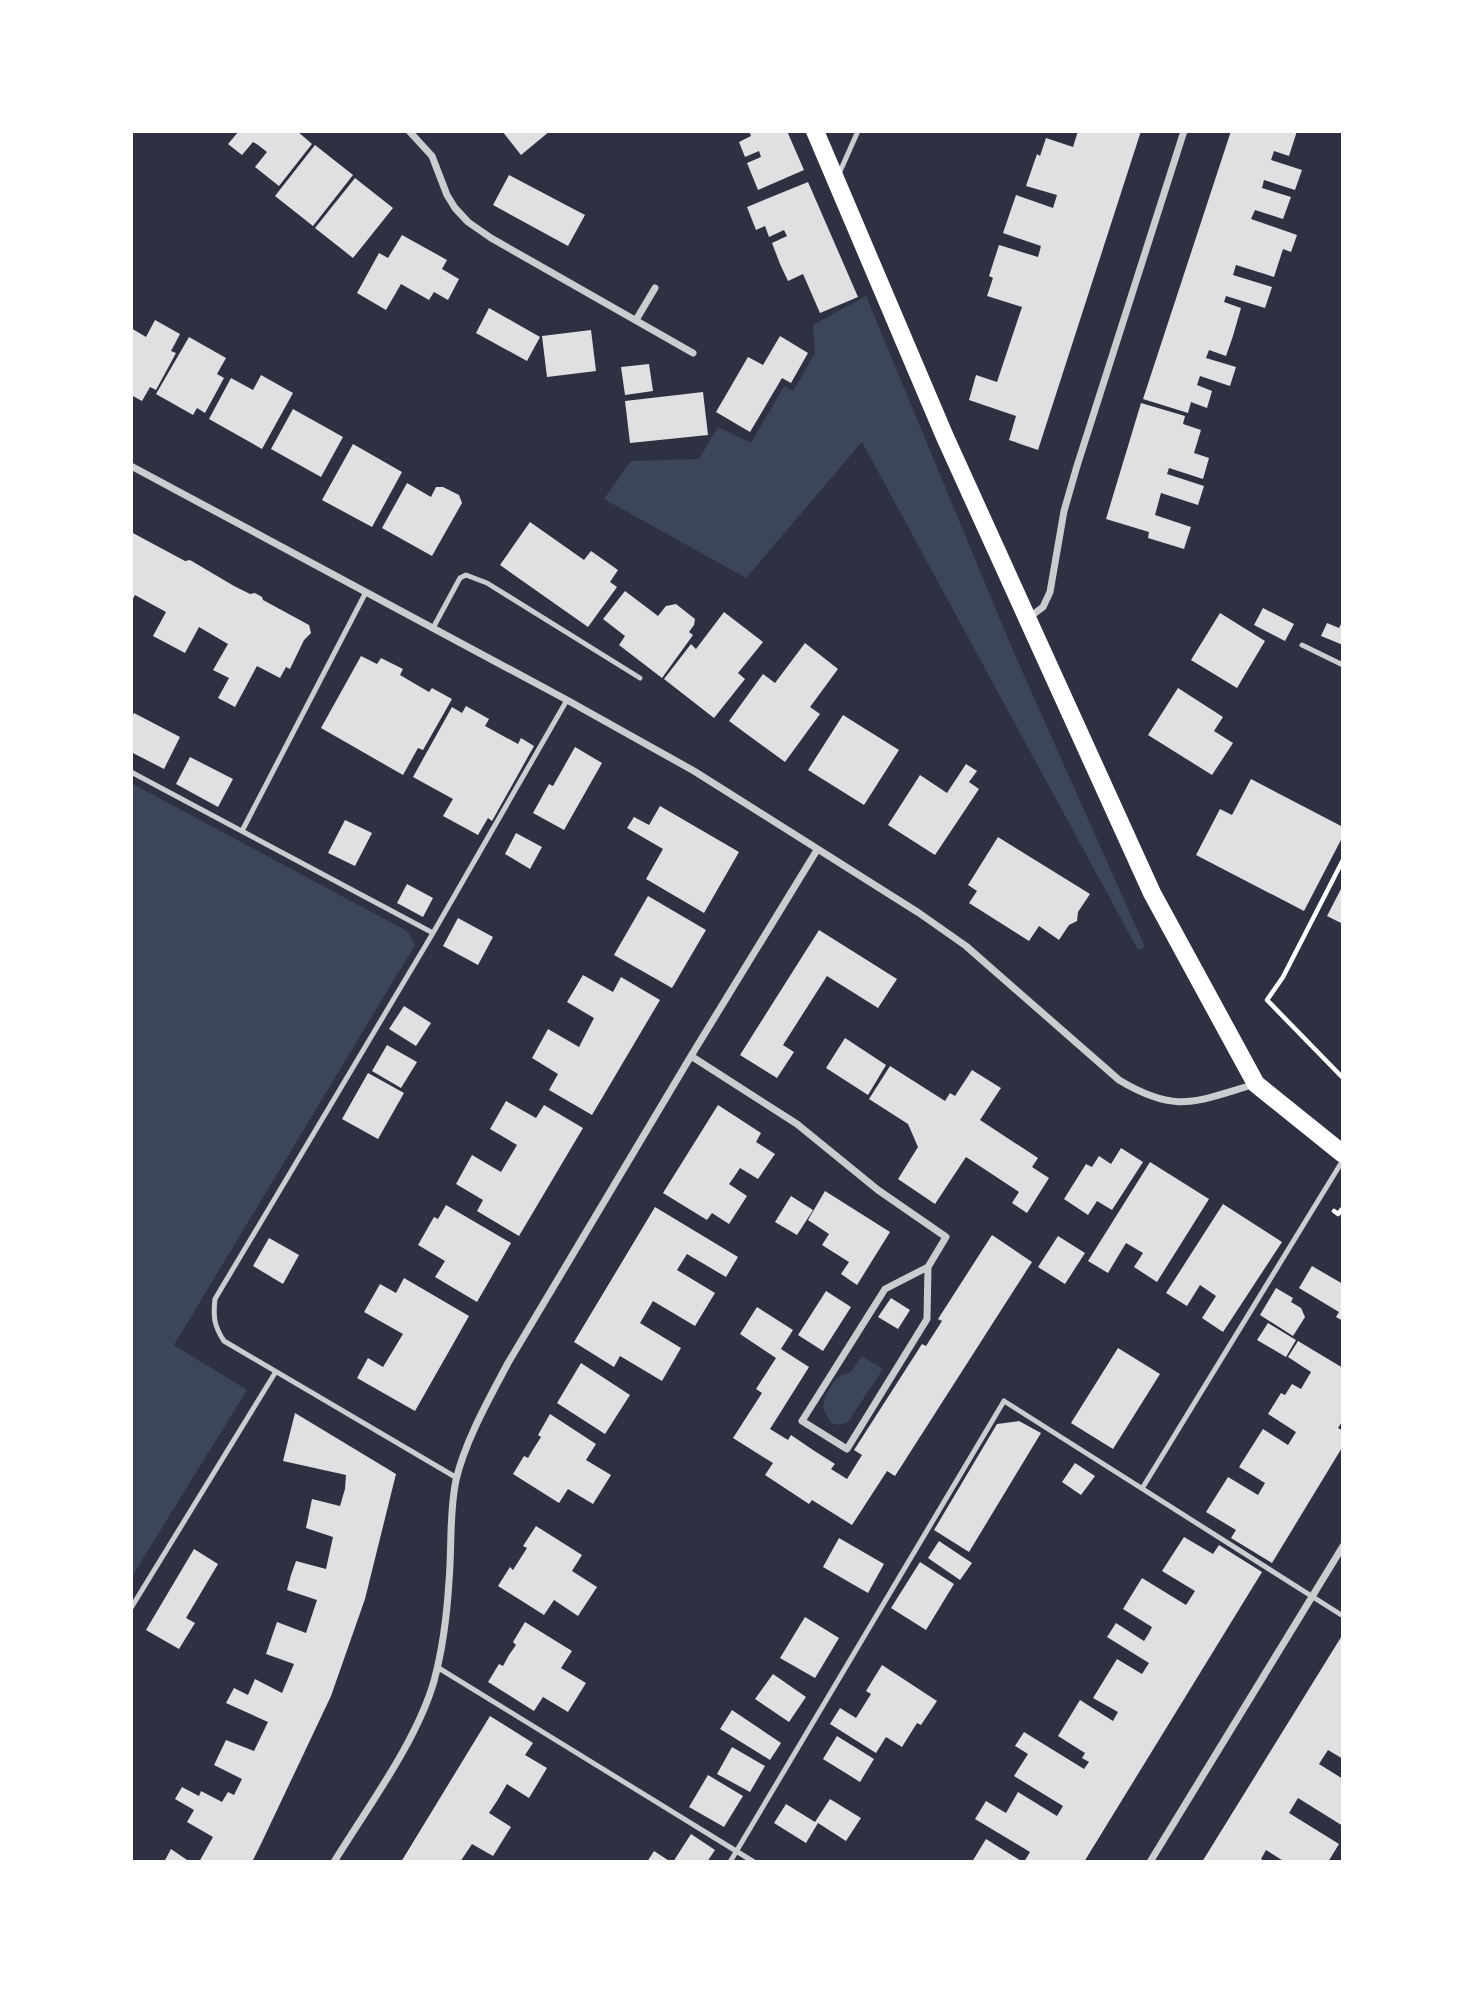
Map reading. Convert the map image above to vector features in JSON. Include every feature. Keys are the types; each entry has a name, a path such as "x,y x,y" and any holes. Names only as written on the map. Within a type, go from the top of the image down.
{"main road":[{"path":"815,131 945,437 1152,893 1256,1084 1343,1154"}],"street":[{"path":"410,131 432,156 447,195 468,222 491,238 693,352"},
{"path":"1027,619 1043,607 1050,592 1064,511 1077,466 1184,131"},
{"path":"636,320 655,288"},
{"path":"131,466 568,700 694,771 919,913 966,946 1119,1080 1139,1092 1156,1099 1186,1103 1256,1084"},
{"path":"334,1862 418,1720 437,1667 449,1580 451,1525 457,1478 481,1415 508,1363 817,850"},
{"path":"691,1056 797,1124 878,1190 946,1237 928,1267 927,1319 847,1449 802,1421 886,1289 928,1267"},
{"path":"1150,1862 1343,1546"}],"lane":[{"path":"836,180 858,131"},
{"path":"433,628 460,578 466,575 487,583 640,678"},
{"path":"242,831 366,592"},
{"path":"1302,645 1343,665"},
{"path":"457,1478 224,1341 215,1328 215,1299 568,700"},
{"path":"131,772 433,933"},
{"path":"1143,1487 1343,1160"},
{"path":"131,1608 275,1373"},
{"path":"730,1862 1004,1401 1343,1616"},
{"path":"437,1667 754,1862"}],"path":[{"path":"1343,860 1283,977 1268,1000 1343,1078"}],"shaded area":[{"path":"866,296 1011,646 1145,947 1138,950 862,442 746,578 604,499 631,461 699,459 718,427 751,443 784,386 793,391 815,353 813,325"},
{"path":"131,783 407,931 415,945 174,1345 247,1390 131,1578"},
{"path":"862,1356 883,1369 848,1422 840,1425 831,1423 823,1408 825,1396 835,1380 851,1372"}],"building":[{"path":"239,131 297,131 312,144 279,186 255,167 267,152 253,142 242,155 228,144"},
{"path":"502,131 550,131 521,155"},
{"path":"749,131 787,131 804,170 758,190 747,163 761,157 759,151 745,157 739,142 751,136"},
{"path":"1078,131 1141,131 1038,450 1009,440 1016,416 969,400 976,375 997,382 1022,307 987,296 993,278 989,276 999,245 1038,257 1041,246 1003,233 1016,195 1053,208 1057,195 1026,186 1037,154 1040,156 1046,138 1073,147"},
{"path":"1231,131 1297,131 1289,156 1274,151 1271,160 1302,170 1295,190 1264,180 1262,188 1291,197 1283,219 1255,210 1251,219 1297,235 1291,252 1283,249 1274,277 1236,265 1233,275 1272,287 1265,308 1226,296 1224,302 1241,308 1233,336 1226,356 1209,350 1206,358 1236,367 1230,386 1200,376 1197,385 1212,391 1207,408 1191,402 1188,413 1143,399"},
{"path":"315,145 353,175 313,226 275,196"},
{"path":"509,175 585,215 568,246 493,205"},
{"path":"355,178 393,208 353,258 315,228"},
{"path":"808,182 858,297 820,313 803,274 788,281 780,264 772,243 787,236 784,230 769,237 765,226 756,230 747,207"},
{"path":"402,235 447,260 442,269 459,279 448,300 434,292 429,300 401,284 386,310 357,293 379,253 388,258"},
{"path":"489,308 540,337 527,361 476,333"},
{"path":"155,320 180,334 171,351 176,353 156,390 150,387 142,401 131,395 131,328 146,337"},
{"path":"591,330 596,371 547,377 542,336"},
{"path":"780,336 808,353 791,383 782,378 750,432 716,412 748,357 763,365"},
{"path":"189,337 226,358 217,374 224,378 205,413 197,408 193,415 156,394"},
{"path":"649,364 653,391 625,395 621,367"},
{"path":"261,375 293,393 262,449 209,419 231,378 253,390"},
{"path":"703,392 708,435 630,443 625,401"},
{"path":"1141,403 1185,416 1183,424 1201,430 1194,453 1209,458 1203,479 1169,468 1167,474 1204,486 1198,505 1161,493 1155,515 1191,527 1184,549 1148,538 1149,532 1106,519"},
{"path":"293,409 343,437 321,477 271,449"},
{"path":"353,444 402,472 372,527 322,500"},
{"path":"407,483 431,497 436,487 443,487 459,495 462,503 432,556 382,528"},
{"path":"530,522 584,560 591,551 618,570 610,582 617,587 588,627 500,565"},
{"path":"131,532 185,561 190,560 250,594 255,593 309,625 311,633 304,640 290,669 286,667 280,678 257,666 235,707 218,698 229,678 213,670 228,644 199,627 185,653 153,636 166,612 135,595 131,602"},
{"path":"625,591 658,616 666,606 676,604 695,619 689,632 693,635 662,678 619,645 625,636 603,619"},
{"path":"1263,608 1294,624 1285,641 1254,625"},
{"path":"724,612 763,642 738,673 745,679 714,718 664,679 691,644 696,649"},
{"path":"1220,613 1265,641 1237,688 1191,660"},
{"path":"1343,620 1343,645 1321,636 1327,623 1339,628"},
{"path":"805,643 838,669 810,707 820,714 785,762 729,721 763,674 775,683"},
{"path":"361,656 377,664 381,658 403,669 400,675 429,692 432,688 452,699 423,750 418,748 403,775 321,728"},
{"path":"1178,688 1223,717 1214,731 1233,743 1212,775 1148,735"},
{"path":"466,706 489,719 485,726 518,744 521,738 534,746 492,821 488,818 478,835 443,816 453,799 413,777 452,707 462,713"},
{"path":"134,713 180,737 164,769 131,752 131,719"},
{"path":"843,715 899,750 864,805 808,770"},
{"path":"575,747 602,763 564,830 533,813 549,784 553,786"},
{"path":"190,757 233,779 218,807 176,784"},
{"path":"966,764 977,771 969,782 979,789 935,855 888,825 920,775 947,793"},
{"path":"1251,779 1343,827 1343,836 1304,911 1196,855 1220,809 1232,815"},
{"path":"660,806 739,852 704,913 646,879 663,849 627,828 634,817 649,825"},
{"path":"345,820 372,833 355,866 328,853"},
{"path":"516,833 542,847 530,869 505,854"},
{"path":"998,837 1090,894 1078,912 1077,921 1069,925 1059,940 1039,926 1029,941 969,903 977,891 968,885"},
{"path":"407,884 433,898 423,917 397,903"},
{"path":"1343,885 1343,924 1327,916"},
{"path":"648,896 706,930 672,988 614,955"},
{"path":"458,918 493,937 478,965 443,946"},
{"path":"819,930 897,979 878,1008 827,976 783,1045 794,1052 777,1078 740,1055"},
{"path":"583,975 613,992 621,977 660,1000 592,1115 549,1090 558,1074 532,1058 548,1029 579,1047 594,1018 567,1002"},
{"path":"404,1006 431,1023 416,1046 389,1029"},
{"path":"845,1038 886,1065 868,1095 826,1068"},
{"path":"387,1045 417,1062 401,1088 372,1071"},
{"path":"890,1066 945,1101 950,1093 955,1096 972,1070 1001,1088 980,1120 1038,1158 1032,1167 1049,1178 1027,1213 1012,1203 1019,1192 966,1157 935,1204 898,1179 918,1147 908,1124 869,1099"},
{"path":"368,1073 404,1093 378,1139 342,1119"},
{"path":"506,1101 536,1118 544,1105 583,1128 519,1236 477,1211 483,1200 456,1184 472,1155 501,1172 517,1145 490,1129"},
{"path":"718,1105 761,1133 756,1142 775,1154 758,1179 740,1168 729,1184 747,1196 729,1224 712,1213 707,1220 663,1193"},
{"path":"1121,1148 1143,1162 1112,1210 1097,1201 1088,1215 1064,1199 1086,1164 1092,1167 1099,1156 1111,1164"},
{"path":"1150,1162 1209,1199 1157,1282 1134,1267 1143,1253 1126,1243 1108,1273 1088,1261"},
{"path":"825,1191 890,1232 857,1285 841,1274 849,1262 822,1245 829,1234 808,1220"},
{"path":"791,1196 813,1210 797,1235 775,1222"},
{"path":"1223,1204 1282,1242 1223,1332 1202,1318 1216,1296 1200,1285 1187,1306 1166,1293"},
{"path":"446,1205 511,1243 477,1302 435,1277 445,1261 418,1245 434,1217 438,1219"},
{"path":"655,1207 738,1257 726,1277 687,1254 677,1270 715,1293 695,1326 653,1301 640,1323 681,1348 662,1381 620,1356 614,1367 574,1342"},
{"path":"992,1235 1032,1262 895,1476 887,1471 852,1525 812,1500 809,1504 765,1475 773,1463 733,1438 762,1393 756,1389 776,1358 740,1334 757,1307 793,1330 781,1349 809,1367 770,1429 788,1440 791,1435 835,1464 831,1469 847,1479 862,1455 854,1450 922,1344 926,1346 942,1321 938,1319"},
{"path":"1058,1236 1085,1253 1065,1284 1038,1267"},
{"path":"269,1238 299,1255 283,1284 253,1266"},
{"path":"1312,1266 1343,1284 1343,1321 1336,1317 1339,1312 1299,1288"},
{"path":"404,1278 469,1316 415,1411 357,1378 368,1358 383,1367 403,1334 364,1312 380,1284 396,1293"},
{"path":"1276,1288 1293,1298 1291,1302 1301,1308 1305,1317 1293,1336 1260,1315"},
{"path":"826,1291 851,1307 823,1351 798,1335"},
{"path":"891,1298 910,1310 898,1329 878,1317"},
{"path":"1268,1323 1296,1340 1286,1357 1257,1340"},
{"path":"1298,1341 1343,1368 1343,1420 1338,1428 1343,1431 1343,1446 1272,1563 1231,1538 1236,1530 1206,1512 1228,1477 1258,1495 1265,1483 1239,1467 1263,1429 1288,1445 1296,1432 1268,1414 1281,1393 1285,1395 1292,1384 1301,1389 1311,1372 1288,1357"},
{"path":"1118,1348 1160,1374 1113,1449 1071,1423"},
{"path":"581,1363 630,1395 605,1434 557,1403"},
{"path":"295,1413 396,1474 365,1599 331,1696 252,1862 199,1862 213,1837 187,1822 194,1810 175,1799 182,1787 199,1796 201,1791 222,1802 228,1792 234,1795 242,1779 214,1765 226,1740 254,1751 268,1722 226,1703 234,1688 248,1695 255,1679 282,1693 294,1664 266,1654 277,1622 306,1633 317,1600 287,1590 291,1575 296,1561 326,1569 333,1537 306,1528 312,1499 340,1506 345,1489 346,1475 283,1461"},
{"path":"550,1414 596,1444 586,1460 611,1475 593,1504 568,1489 559,1503 513,1474 524,1456 528,1458 541,1437 538,1435"},
{"path":"1019,1421 1041,1433 969,1552 934,1530 997,1424"},
{"path":"1075,1463 1095,1476 1081,1495 1062,1482"},
{"path":"536,1526 582,1555 572,1571 597,1587 578,1616 554,1600 544,1615 498,1586 510,1567 513,1570 527,1548 523,1546"},
{"path":"1184,1537 1213,1554 1219,1545 1262,1572 1084,1862 1024,1862 1030,1852 975,1819 986,1801 1006,1813 1018,1792 1057,1816 1063,1806 1014,1776 1028,1754 1015,1746 1024,1732 1084,1769 1089,1762 1082,1758 1085,1753 1058,1736 1080,1700 1113,1721 1118,1712 1093,1698 1117,1659 1142,1674 1149,1663 1107,1637 1116,1623 1144,1641 1149,1633 1152,1627 1123,1609 1142,1578 1186,1605 1195,1591 1162,1571"},
{"path":"839,1538 884,1564 868,1593 823,1567"},
{"path":"939,1541 972,1563 960,1580 928,1558"},
{"path":"194,1549 218,1564 186,1618 195,1623 179,1649 146,1630"},
{"path":"920,1562 954,1584 926,1630 891,1608"},
{"path":"805,1617 839,1638 815,1678 780,1658"},
{"path":"525,1622 572,1651 561,1668 586,1683 568,1712 543,1697 534,1711 488,1682 499,1664 503,1666 516,1645 513,1642"},
{"path":"1343,1634 1343,1759 1328,1750 1319,1764 1343,1779 1343,1826 1298,1798 1289,1813 1339,1844 1328,1862 1285,1862 1266,1850 1261,1859 1266,1862 1202,1862"},
{"path":"882,1665 937,1701 921,1725 917,1723 902,1747 886,1737 876,1753 830,1724 840,1708 856,1718 871,1694 866,1691"},
{"path":"773,1674 806,1697 789,1722 755,1699"},
{"path":"732,1710 781,1743 770,1760 720,1729"},
{"path":"490,1716 533,1743 525,1755 547,1768 529,1798 507,1784 489,1813 511,1827 493,1856 472,1844 460,1862 401,1862"},
{"path":"837,1736 874,1759 860,1782 823,1759"},
{"path":"732,1747 765,1766 750,1792 717,1774"},
{"path":"708,1775 743,1796 724,1827 689,1807"},
{"path":"830,1799 861,1818 846,1841 818,1823 806,1843 774,1823 786,1804 815,1822"},
{"path":"691,1834 715,1850 707,1862 673,1862"},
{"path":"986,1839 1023,1862 972,1862"},
{"path":"171,1849 190,1862 164,1862"},
{"path":"654,1851 671,1862 647,1862"}]}
